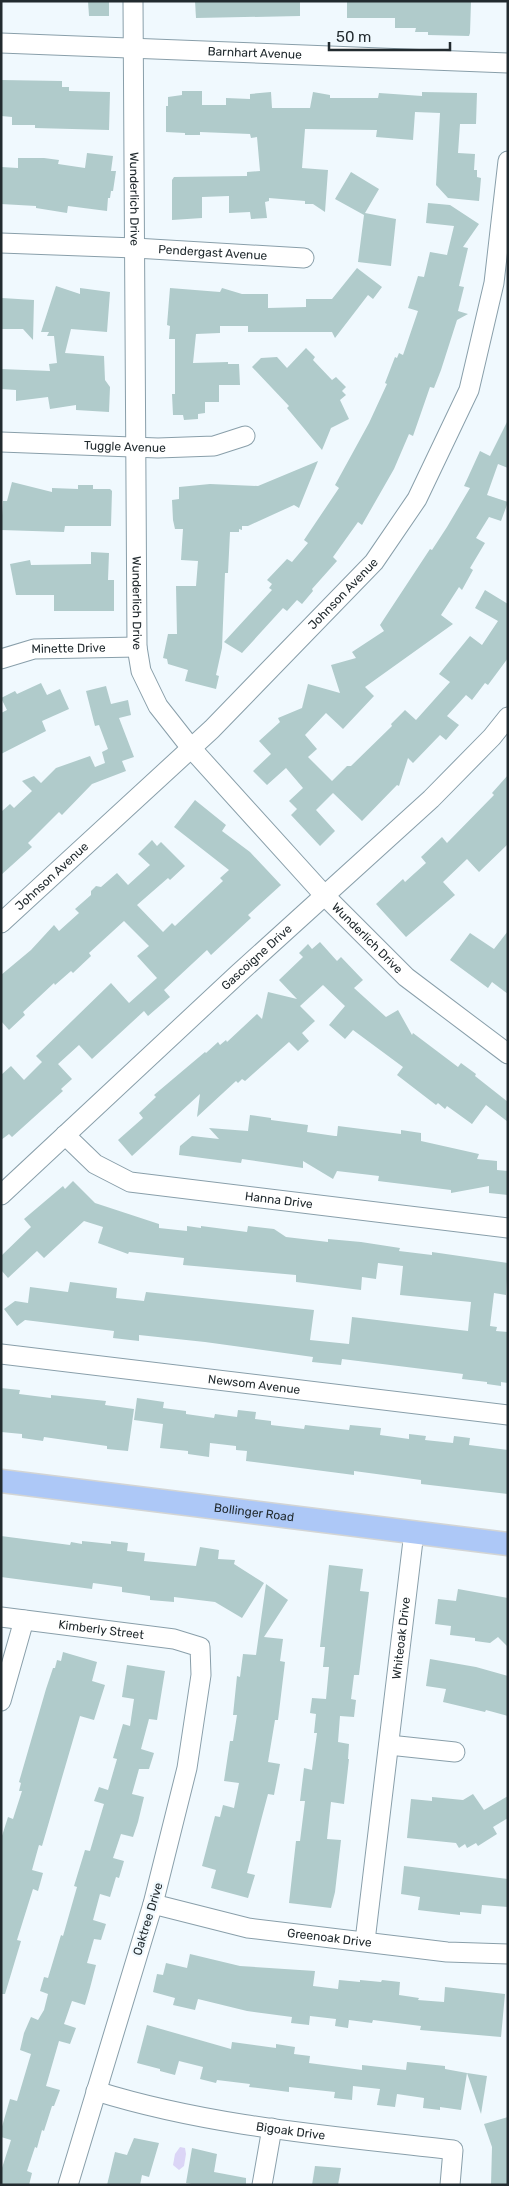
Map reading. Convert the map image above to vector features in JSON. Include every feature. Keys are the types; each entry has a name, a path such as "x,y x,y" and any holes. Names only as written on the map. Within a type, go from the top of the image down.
{"main road":[{"name":"Bollinger Road","path":"1,1481 508,1544"}],"street":[{"name":"Wunderlich Drive","path":"133,1 137,647 141,671 158,706 192,748 324,896 406,977 508,1054"},
{"name":"Barnhart Avenue","path":"1,43 508,63"},
{"name":"Johnson Avenue","path":"1,923 192,748 374,562 416,499 469,390 494,283 508,161"},
{"name":"Pendergast Avenue","path":"1,243 135,248 304,258"},
{"name":"Tuggle Avenue","path":"1,442 137,448 214,446 245,436"},
{"name":"Minette Drive","path":"1,659 34,649 137,647"},
{"name":"Gascoigne Drive","path":"1,1195 431,799 492,738 508,717"},
{"name":"Hanna Drive","path":"65,1135 95,1164 130,1182 508,1228"},
{"name":"Newsom Avenue","path":"1,1354 508,1416"},
{"name":"Whiteoak Drive","path":"365,1941 414,1532"},
{"name":"Kimberly Street","path":"1,1617 174,1639 200,1647"},
{"path":"1,1701 24,1620"},
{"name":"Oaktree Drive","path":"68,2185 153,1904 187,1768 201,1675 200,1647"},
{"path":"388,1745 455,1752"},
{"name":"Greenoak Drive","path":"153,1904 248,1928 448,1952 508,1954"},
{"name":"Bigoak Drive","path":"96,2091 174,2113 272,2128 453,2150 450,2185"},
{"path":"262,2185 272,2128"}],"shaded area":[{"path":"180,2147 185,2148 186,2154 184,2166 179,2170 173,2165 175,2154"}],"building":[{"path":"88,1 109,1 109,16 89,16"},
{"path":"195,1 300,1 300,16 196,18"},
{"path":"347,1 471,2 470,33 469,36 428,35 428,32 415,32 416,28 395,28 395,18 347,18"},
{"path":"1,80 62,81 62,87 69,87 69,91 110,92 109,130 35,128 35,125 12,125 12,117 1,116"},
{"path":"182,91 202,91 202,105 226,105 226,98 250,99 250,94 271,92 272,108 310,108 313,92 330,95 330,98 378,98 379,93 422,96 422,92 477,93 476,124 460,124 458,153 475,154 474,170 477,170 477,177 481,178 479,201 448,198 436,185 440,113 415,112 413,140 376,137 377,130 305,129 302,168 328,170 325,212 313,204 305,204 305,201 269,198 269,201 265,202 267,218 251,219 250,212 229,213 229,196 202,197 202,218 172,220 172,180 174,177 247,176 247,172 260,171 257,137 251,138 250,134 200,132 200,135 185,135 185,133 166,132 168,97 182,95"},
{"path":"87,153 113,156 111,171 116,171 113,191 111,191 110,198 108,198 107,211 68,206 67,213 36,208 36,206 1,204 1,167 18,168 18,158 44,158 59,160 58,164 85,168"},
{"path":"351,172 379,189 365,213 396,219 391,266 358,262 364,215 335,199"},
{"path":"428,203 450,205 479,224 463,247 468,248 459,286 464,287 458,311 468,314 457,320 441,370 434,388 430,387 413,436 409,434 394,469 362,525 358,522 333,557 337,561 312,589 313,591 302,604 297,600 287,611 283,608 242,653 224,642 272,590 269,588 272,584 267,580 287,559 292,562 308,543 304,540 339,488 335,485 369,423 387,384 385,383 395,357 397,358 399,353 403,355 418,311 408,308 418,276 424,277 430,252 447,255 454,226 426,223"},
{"path":"357,268 382,287 373,299 368,295 335,338 332,332 248,332 248,326 220,326 220,333 196,334 193,363 228,362 228,364 239,364 240,385 219,385 219,402 205,402 205,413 198,414 198,419 184,420 183,415 173,415 172,394 175,394 175,339 169,339 170,326 167,325 170,288 220,292 222,288 242,294 268,294 268,308 306,307 306,299 332,299"},
{"path":"56,286 80,294 80,288 110,292 107,332 71,329 65,353 104,356 105,380 110,387 109,412 76,410 76,405 50,409 48,397 16,401 16,390 1,389 1,369 50,371 49,364 57,363 54,336 47,336 49,332 41,332"},
{"path":"2,298 34,300 33,340 23,329 1,329"},
{"path":"306,348 315,357 313,360 332,380 336,377 346,387 342,391 346,395 340,400 349,419 331,428 322,450 287,408 289,406 252,367 261,358 277,357 287,368"},
{"path":"508,420 508,468 498,464 487,495 508,502 501,521 489,517 476,538 485,543 470,568 473,570 462,590 459,587 441,615 453,624 365,687 374,696 343,729 326,713 305,735 317,749 308,757 332,781 347,766 351,766 392,726 391,724 405,710 416,720 450,682 439,674 470,636 482,645 498,621 475,608 485,590 508,604 508,658 488,685 485,683 472,700 466,695 447,716 459,725 446,740 440,735 413,763 408,758 399,786 397,785 362,821 333,793 316,810 335,831 320,846 291,815 297,809 289,801 303,788 286,768 267,785 253,771 271,754 259,741 280,722 278,718 302,708 308,684 340,693 331,665 356,658 352,652 384,631 380,625 430,549 432,550 470,488 464,486 480,451 490,456"},
{"path":"318,461 299,508 294,505 248,526 242,526 242,530 239,529 239,532 230,532 228,573 225,573 222,648 216,675 219,676 216,689 185,681 188,670 168,664 167,659 163,658 168,634 177,634 176,586 196,586 198,561 181,560 183,529 175,529 173,520 172,500 179,499 179,487 210,484 258,486"},
{"path":"12,482 52,492 52,488 78,489 78,485 93,485 93,489 110,489 112,491 111,526 65,526 64,532 1,530 3,501 7,501"},
{"path":"91,552 109,553 108,580 114,580 114,611 54,611 54,595 16,595 10,564 30,560 31,565 91,564"},
{"path":"41,683 47,695 60,689 69,709 42,721 46,731 1,754 1,713 7,710 1,698 15,691 17,694"},
{"path":"106,686 111,704 128,700 131,715 119,718 134,757 122,761 126,771 92,784 62,815 59,812 28,843 32,847 1,875 1,812 10,804 14,808 32,791 22,781 34,776 41,783 56,768 90,756 95,767 105,763 102,752 108,749 99,725 95,726 86,691"},
{"path":"508,775 508,844 479,872 467,859 443,882 455,895 406,937 376,904 403,879 405,882 426,863 421,857 442,837 447,843 494,795 492,793"},
{"path":"195,800 226,825 222,831 250,852 281,885 248,915 251,918 211,955 207,950 164,990 170,997 148,1016 144,1011 92,1059 79,1045 58,1064 72,1079 61,1089 63,1091 12,1137 9,1134 1,1140 1,1075 11,1066 24,1080 42,1062 36,1056 111,983 129,1003 157,978 137,956 149,946 124,921 89,953 91,956 73,973 71,971 55,985 54,983 23,1012 25,1015 9,1030 1,1021 1,975 31,950 54,925 59,931 79,913 75,909 91,895 91,891 96,886 101,887 117,873 128,885 150,865 138,854 152,840 157,846 161,842 185,866 137,905 163,932 172,923 175,926 223,881 220,878 229,870 174,827"},
{"path":"508,931 508,994 492,982 488,988 450,960 470,933 494,949"},
{"path":"320,942 337,961 341,957 363,980 354,988 386,1017 398,1010 412,1035 413,1033 458,1067 461,1063 508,1102 508,1122 486,1105 472,1124 447,1106 445,1109 438,1103 436,1105 397,1075 403,1067 353,1030 345,1039 329,1025 345,1006 323,985 300,1006 315,1021 302,1033 309,1041 298,1051 289,1042 245,1081 242,1079 238,1083 236,1081 197,1117 200,1094 132,1156 118,1140 143,1118 139,1113 156,1097 154,1095 218,1042 220,1045 226,1040 227,1042 257,1014 262,1019 268,992 297,999 279,980 303,957 299,953 308,944 312,949"},
{"path":"250,1115 308,1125 307,1132 335,1136 337,1136 338,1126 401,1134 401,1130 421,1133 421,1141 479,1154 477,1159 497,1161 497,1170 508,1171 508,1195 489,1193 489,1186 451,1193 451,1190 378,1181 379,1176 337,1171 333,1179 303,1161 303,1168 242,1159 241,1163 179,1155 180,1146 192,1136 219,1139 209,1128 248,1131"},
{"path":"73,1181 95,1203 159,1224 159,1228 187,1231 187,1226 201,1228 201,1226 247,1232 248,1226 274,1229 286,1237 328,1242 328,1239 361,1242 400,1248 399,1251 432,1255 432,1252 508,1263 506,1295 494,1293 490,1326 497,1327 496,1331 508,1332 508,1383 501,1382 501,1386 487,1384 487,1382 462,1379 463,1374 342,1359 341,1365 312,1362 313,1357 205,1342 139,1335 139,1341 113,1338 114,1331 25,1320 17,1326 4,1309 15,1301 28,1303 30,1287 68,1292 70,1282 117,1288 116,1298 144,1301 146,1292 314,1310 310,1340 349,1344 352,1317 468,1331 471,1302 400,1295 403,1266 378,1263 376,1279 362,1277 361,1290 296,1282 296,1275 183,1265 184,1258 129,1252 128,1254 98,1243 103,1227 84,1221 44,1258 37,1251 8,1278 1,1270 1,1256 31,1227 24,1219 63,1186 65,1189"},
{"path":"1,1388 20,1390 19,1394 51,1398 51,1395 106,1401 105,1405 134,1409 128,1451 44,1437 43,1441 22,1438 22,1434 1,1432"},
{"path":"137,1398 164,1402 163,1408 186,1411 186,1414 214,1418 215,1414 237,1417 238,1410 256,1412 255,1419 271,1421 271,1425 304,1429 305,1425 349,1430 350,1425 381,1428 380,1435 409,1439 409,1434 426,1436 425,1440 453,1443 454,1436 470,1438 469,1445 508,1450 508,1494 421,1484 421,1480 354,1471 354,1475 246,1461 247,1451 236,1450 236,1446 210,1443 209,1457 188,1454 188,1451 160,1448 163,1424 134,1420"},
{"path":"1,1536 70,1545 71,1542 82,1544 82,1541 111,1544 111,1541 128,1543 127,1551 145,1553 144,1561 196,1566 200,1547 219,1550 218,1559 235,1560 234,1564 264,1583 242,1618 215,1602 174,1597 174,1602 150,1600 150,1596 122,1592 122,1587 93,1583 92,1589 1,1577"},
{"path":"329,1565 363,1569 360,1591 369,1592 359,1675 354,1675 351,1699 356,1700 354,1717 340,1716 338,1742 349,1744 349,1759 344,1804 331,1802 327,1839 341,1840 335,1892 331,1908 289,1903 296,1841 300,1841 305,1801 300,1801 304,1768 312,1770 317,1733 314,1733 316,1714 310,1713 312,1698 326,1699 329,1667 323,1667 325,1647 320,1647"},
{"path":"266,1584 288,1600 264,1637 283,1639 280,1661 285,1662 278,1720 275,1720 268,1762 280,1764 274,1795 268,1794 247,1873 255,1875 248,1898 211,1888 216,1870 202,1866 215,1816 220,1817 223,1805 234,1808 239,1783 224,1781 230,1741 233,1741 237,1715 233,1715 237,1676 240,1677 243,1654 256,1655"},
{"path":"458,1589 508,1598 508,1647 498,1637 490,1643 475,1641 475,1638 450,1635 451,1626 435,1624 438,1599 456,1601"},
{"path":"63,1652 97,1662 92,1681 105,1685 94,1720 80,1716 42,1846 39,1845 32,1870 43,1873 38,1891 33,1889 17,1940 21,1941 5,1994 1,1994 1,1839 8,1817 13,1819 22,1791 19,1791 21,1783 19,1782 46,1689 53,1668 55,1668 57,1660 61,1661"},
{"path":"430,1659 476,1667 508,1676 508,1716 443,1702 446,1689 426,1686"},
{"path":"127,1665 165,1671 157,1720 149,1719 141,1749 154,1753 149,1769 139,1769 132,1794 144,1797 138,1822 133,1837 121,1834 113,1858 124,1861 119,1878 116,1877 110,1897 100,1894 93,1920 106,1924 101,1940 94,1939 87,1963 96,1965 85,2005 72,2001 64,2024 76,2028 70,2044 59,2041 46,2086 60,2090 54,2106 52,2106 44,2131 42,2130 37,2148 35,2147 27,2171 32,2173 29,2185 1,2185 1,2171 11,2140 1,2137 1,2130 10,2099 17,2101 31,2054 20,2050 24,2033 31,2017 38,2020 44,2010 48,1994 40,1991 44,1977 48,1978 61,1935 63,1936 77,1887 74,1886 85,1850 90,1851 104,1804 94,1801 99,1787 108,1790 117,1759 113,1758 123,1724 130,1726 134,1699 122,1697"},
{"path":"473,1794 484,1810 508,1796 508,1818 493,1827 497,1834 478,1846 476,1843 467,1848 465,1844 459,1848 456,1843 407,1838 411,1799 432,1801 432,1797 463,1800"},
{"path":"404,1866 508,1879 508,1907 482,1905 481,1914 460,1912 460,1915 418,1910 420,1897 401,1894"},
{"path":"190,1954 240,1966 315,1971 313,1986 338,1989 339,1980 400,1982 399,1995 419,1998 418,2000 444,2002 445,1987 505,1994 501,2037 420,2030 421,2026 373,2020 372,2023 349,2020 348,2028 335,2026 336,2019 310,2016 309,2025 291,2023 292,2017 247,2011 198,1999 195,2010 173,2005 175,1998 153,1992 157,1974 163,1975 166,1963 187,1968"},
{"path":"147,2025 231,2049 232,2042 276,2048 276,2044 295,2047 294,2054 310,2056 309,2063 362,2070 362,2065 406,2070 407,2062 445,2066 445,2069 467,2073 461,2110 440,2107 440,2110 423,2108 424,2098 397,2094 395,2107 377,2105 380,2089 353,2086 352,2100 334,2098 335,2092 289,2087 289,2092 249,2087 250,2084 217,2080 216,2083 200,2079 203,2067 179,2061 175,2075 160,2071 160,2069 137,2063"},
{"path":"467,2073 487,2076 481,2114"},
{"path":"508,2117 508,2185 491,2185 492,2147 484,2124"},
{"path":"134,2138 159,2143 149,2177 142,2175 140,2185 107,2185 115,2152 127,2155"},
{"path":"192,2148 217,2154 214,2172 246,2178 246,2185 197,2185 186,2183"},
{"path":"315,2166 341,2168 338,2185 312,2185"}]}
